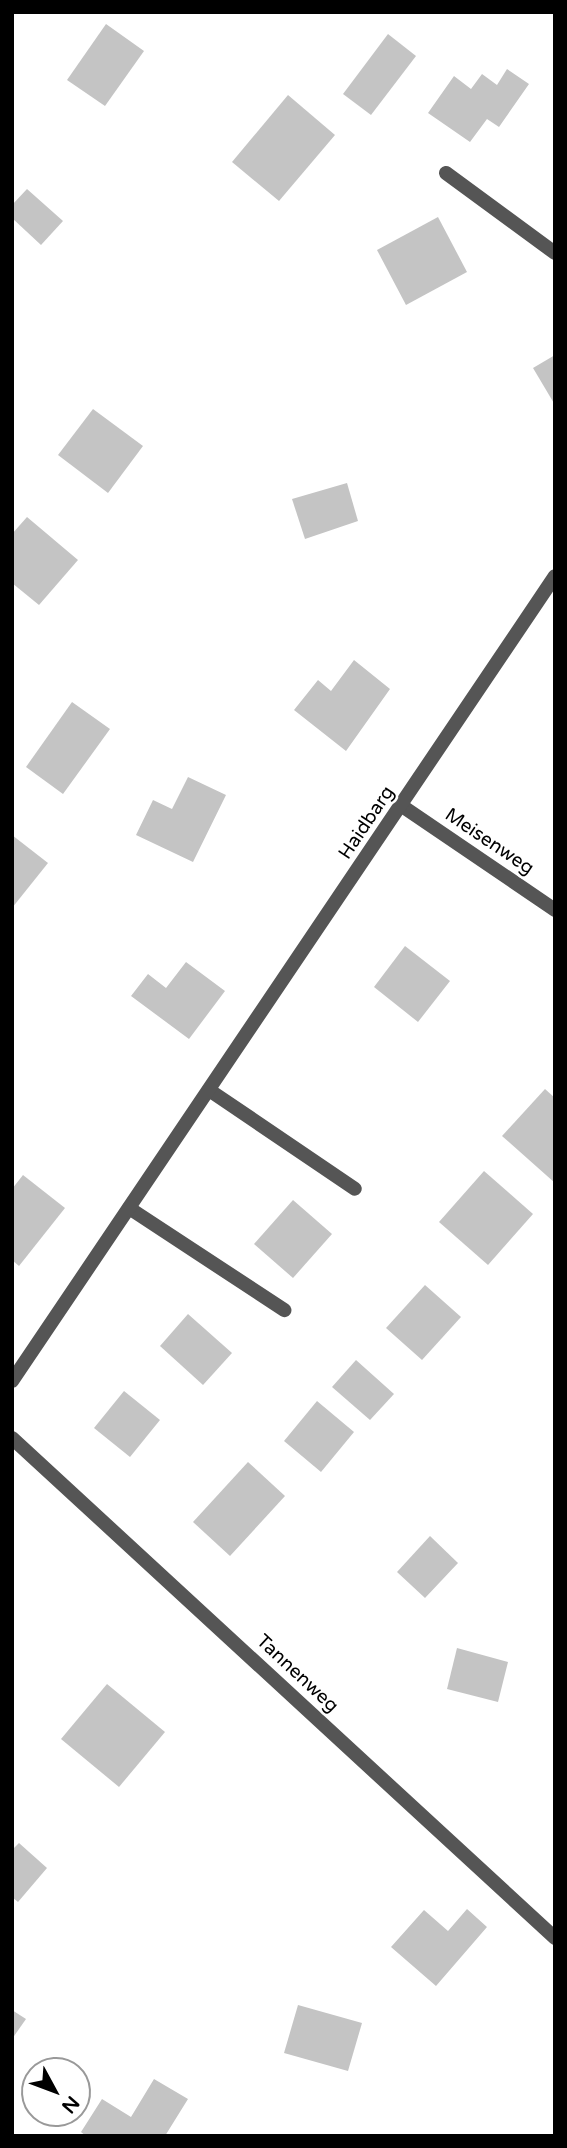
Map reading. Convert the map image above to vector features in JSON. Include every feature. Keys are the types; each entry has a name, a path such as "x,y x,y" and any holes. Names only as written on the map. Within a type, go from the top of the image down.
{"street":[{"path":"446,173 555,253"},
{"name":"Haidbarg","path":"12,1381 555,576"},
{"name":"Meisenweg","path":"402,806 555,910"},
{"path":"209,1090 355,1189"},
{"path":"130,1208 284,1310"},
{"name":"Tannenweg","path":"12,1438 555,1938"}],"building":[{"path":"106,24 144,51 105,106 67,80"},
{"path":"388,34 416,56 371,115 343,94"},
{"path":"507,69 529,84 499,127 487,119 470,142 428,113 454,76 471,89 482,74 497,85"},
{"path":"288,95 335,135 279,201 232,162"},
{"path":"27,189 63,221 41,245 12,218 12,205"},
{"path":"438,217 467,272 406,305 377,250"},
{"path":"555,355 555,405 533,368"},
{"path":"93,409 143,446 108,493 58,455"},
{"path":"347,483 358,521 305,539 292,499"},
{"path":"27,517 78,560 39,605 12,583 12,534"},
{"path":"354,660 390,689 346,751 294,710 318,680 331,691"},
{"path":"72,702 110,729 63,794 26,767"},
{"path":"188,777 226,795 193,862 136,835 153,800 172,809"},
{"path":"12,835 48,863 12,908"},
{"path":"405,946 450,981 418,1022 374,987"},
{"path":"186,962 225,991 189,1039 131,996 148,974 166,988"},
{"path":"545,1089 555,1098 555,1183 502,1136"},
{"path":"484,1171 533,1214 488,1265 439,1222"},
{"path":"23,1175 65,1208 19,1266 12,1260 12,1189"},
{"path":"293,1200 332,1234 293,1278 254,1244"},
{"path":"425,1285 461,1317 422,1360 386,1328"},
{"path":"188,1314 232,1353 203,1385 160,1346"},
{"path":"356,1360 394,1394 370,1420 332,1387"},
{"path":"124,1391 160,1420 130,1457 94,1428"},
{"path":"317,1401 354,1432 321,1472 284,1441"},
{"path":"248,1462 285,1496 230,1556 193,1522"},
{"path":"430,1536 458,1563 425,1598 397,1572"},
{"path":"457,1648 508,1662 498,1702 447,1689"},
{"path":"107,1684 165,1732 119,1787 61,1739"},
{"path":"19,1843 47,1868 18,1902 12,1897 12,1850"},
{"path":"467,1909 487,1927 436,1986 391,1947 424,1910 448,1931"},
{"path":"298,2005 362,2023 348,2071 284,2053"},
{"path":"12,2010 26,2019 12,2039"},
{"path":"154,2079 188,2099 165,2136 86,2136 81,2132 84,2127 91,2127 91,2116 102,2099 131,2117"}]}
